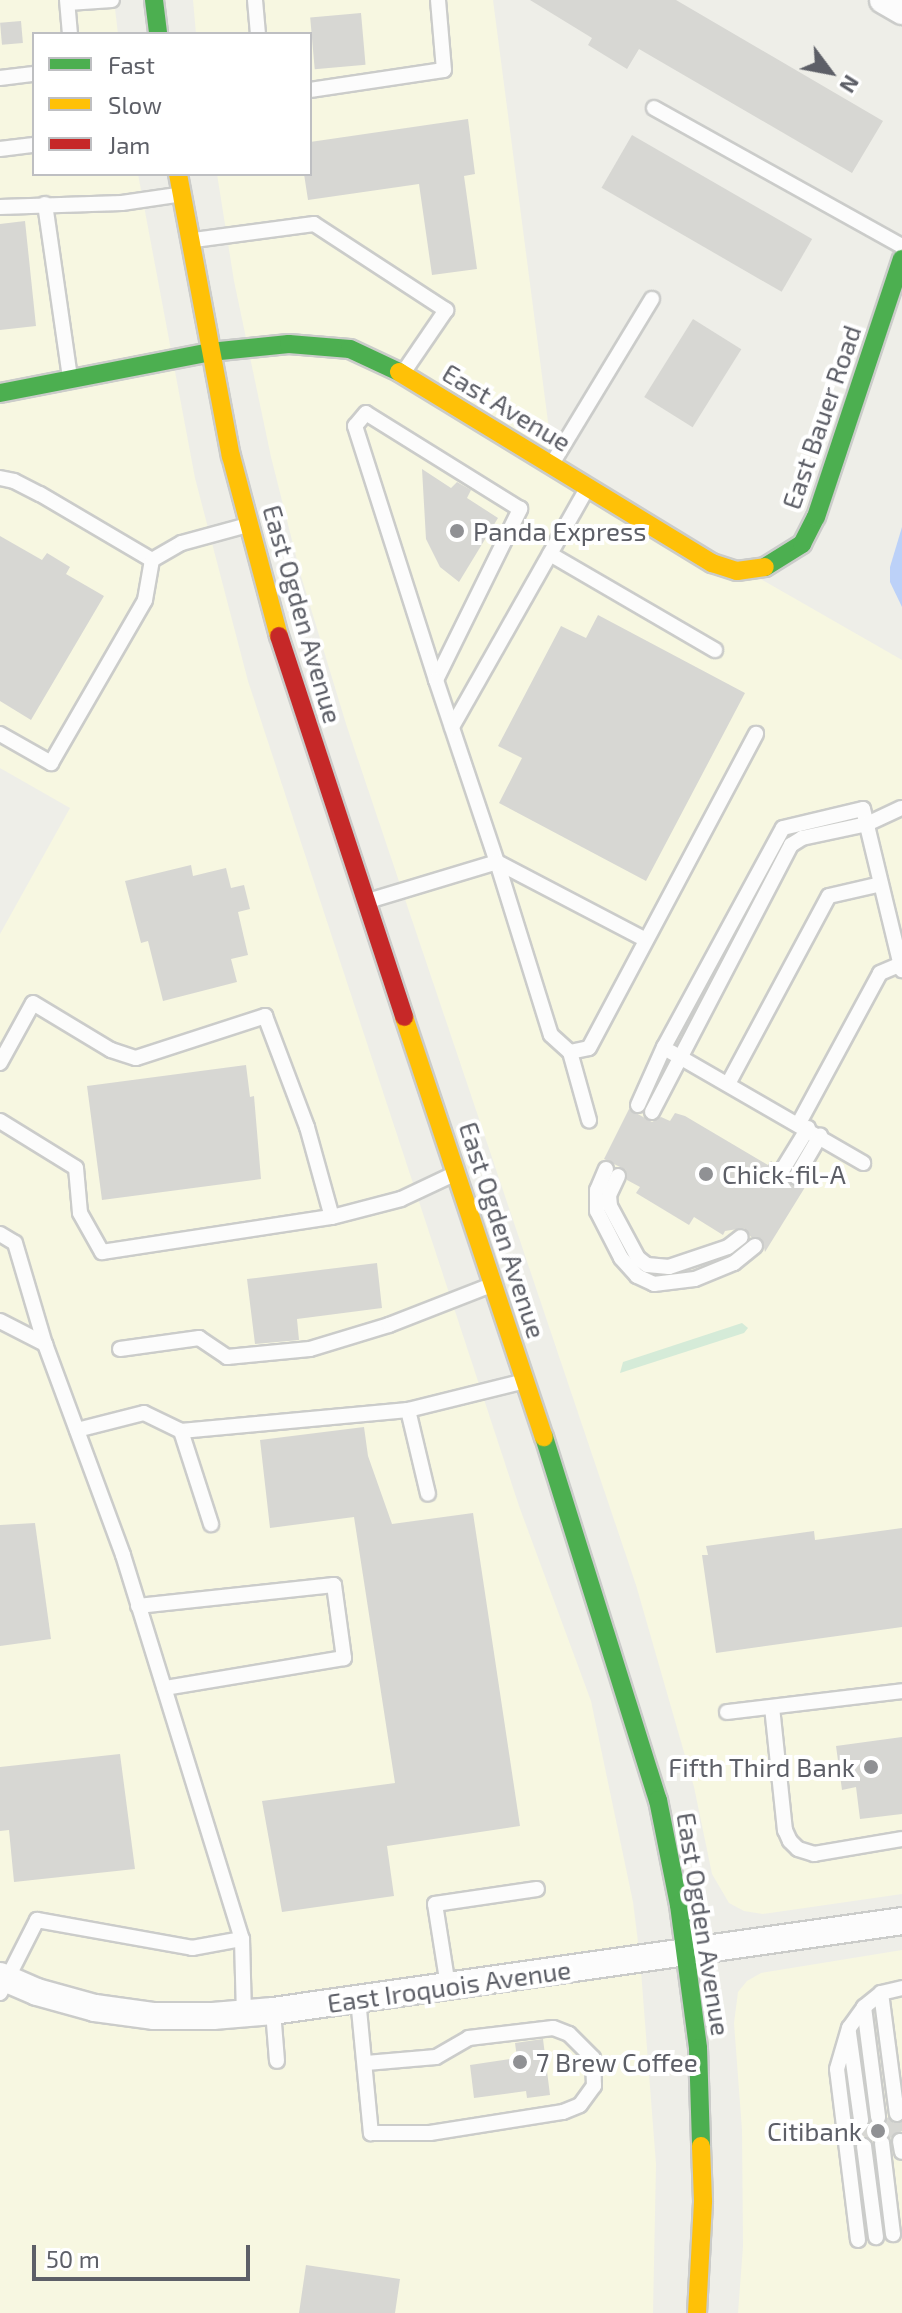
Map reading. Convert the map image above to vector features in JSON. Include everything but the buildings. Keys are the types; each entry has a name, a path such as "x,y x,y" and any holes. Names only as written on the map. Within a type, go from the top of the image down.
{"main road":[{"path":"154,0 158,32"},
{"name":"East Ogden Avenue","path":"178,176 210,352 248,524 307,724 525,1381 640,1735 658,1800 687,1952 698,2048 703,2252 697,2313"},
{"name":"East Bauer Road","path":"760,569 777,562 802,544 816,517 902,259"},
{"name":"East Avenue","path":"0,393 210,352 289,344 350,349 403,374 712,563 737,571 760,569"}],"street":[{"path":"883,0 902,11"},
{"name":"East Iroquois Avenue","path":"3,1983 95,2008 154,2016 273,2011 902,1921"}],"lane":[{"path":"70,32 68,2 112,0"},
{"path":"255,0 258,32"},
{"path":"312,90 444,70 438,0"},
{"path":"0,78 32,74"},
{"path":"654,108 902,246"},
{"path":"0,149 32,145"},
{"path":"0,207 122,203 182,194"},
{"path":"45,204 71,379"},
{"path":"190,241 314,224 446,310 403,374"},
{"path":"551,465 652,299"},
{"path":"436,680 520,509 366,413 355,426 436,680 497,862 551,1035 570,1052 589,1120"},
{"path":"0,478 40,494 152,560"},
{"path":"452,727 588,487"},
{"path":"152,560 182,543 248,524"},
{"path":"550,554 715,650"},
{"path":"0,734 51,763 145,600 152,560"},
{"path":"570,1052 589,1048 756,734"},
{"path":"865,817 783,828 664,1047 645,1109 679,1057 791,845 802,838 865,817 902,808"},
{"path":"790,1173 880,973 901,967 865,817"},
{"path":"366,902 497,862 646,940"},
{"path":"728,1084 829,896 881,884"},
{"path":"0,1063 33,1003 111,1050 136,1058 265,1016 307,1127 332,1217"},
{"path":"664,1047 863,1163"},
{"path":"0,1121 76,1168 80,1213 102,1252 332,1217 401,1199 456,1173"},
{"path":"741,1237 728,1247 669,1267 647,1265 619,1227 610,1206 612,1172 597,1190 597,1211 621,1258 637,1276 654,1284 695,1279 734,1263 755,1246"},
{"path":"0,1234 15,1243 45,1344 164,1688 242,1939 244,2013"},
{"path":"120,1349 199,1338 227,1357 310,1349 389,1325 493,1284"},
{"path":"0,1321 45,1344"},
{"path":"77,1430 144,1413 181,1431 408,1410 525,1381"},
{"path":"408,1410 428,1494"},
{"path":"181,1431 211,1524"},
{"path":"138,1606 334,1585 344,1658 164,1688"},
{"path":"727,1712 902,1691"},
{"path":"772,1707 785,1830 790,1841 798,1849 814,1854 902,1839"},
{"path":"448,1986 435,1904 537,1889"},
{"path":"3,1983 37,1920 192,1948 242,1939"},
{"path":"858,2240 837,2069 849,2028 864,2007 881,1993 902,1988"},
{"path":"881,1993 897,2114"},
{"path":"358,1999 371,2133 430,2133 563,2112 580,2105 594,2086 593,2058 569,2034 553,2028 469,2038 436,2057 366,2063"},
{"path":"864,2007 878,2117"},
{"path":"273,2011 277,2061"},
{"path":"849,2028 861,2120"},
{"path":"882,2143 893,2234"},
{"path":"864,2146 876,2237"}],"shaded area":[{"path":"0,0 114,0 118,32 32,32 32,176 138,176 195,478 248,681 519,1506 591,1701 633,1902 640,1958 656,2164 653,2313 0,2313 0,934 70,808 0,768"},
{"path":"193,0 493,0 553,460 902,660 902,1894 763,1914 744,1911 729,1903 712,1874 694,1787 636,1585 347,727 301,576 271,457 234,281 217,176 312,176 312,32 196,32"},
{"path":"742,1323 748,1328 744,1333 620,1373 623,1362"},
{"path":"902,1950 902,2313 738,2313 743,2246 742,2130 734,2023 738,1992 747,1981 761,1973"}],"water":[{"path":"902,527 902,607 890,582 890,567"}],"traffic: fast":[{"path":"154,0 158,32"},
{"path":"765,567 802,544 816,517 902,259"},
{"path":"0,393 210,352 289,344 350,349 399,372"},
{"path":"544,1437 658,1800 679,1905 698,2048 701,2146"}],"traffic: slow":[{"path":"178,176 231,456 279,636"},
{"path":"399,372 712,563 737,571 765,567"},
{"path":"404,1017 544,1437"},
{"path":"697,2313 703,2201 701,2146"}],"traffic: jam":[{"path":"279,636 404,1017"}],"place":[{"name":"Panda Express","path":"457,531"},
{"name":"Chick-fil-A","path":"706,1174"},
{"name":"Fifth Third Bank","path":"871,1767"},
{"name":"7 Brew Coffee","path":"520,2062"},
{"name":"Citibank","path":"878,2131"}]}
